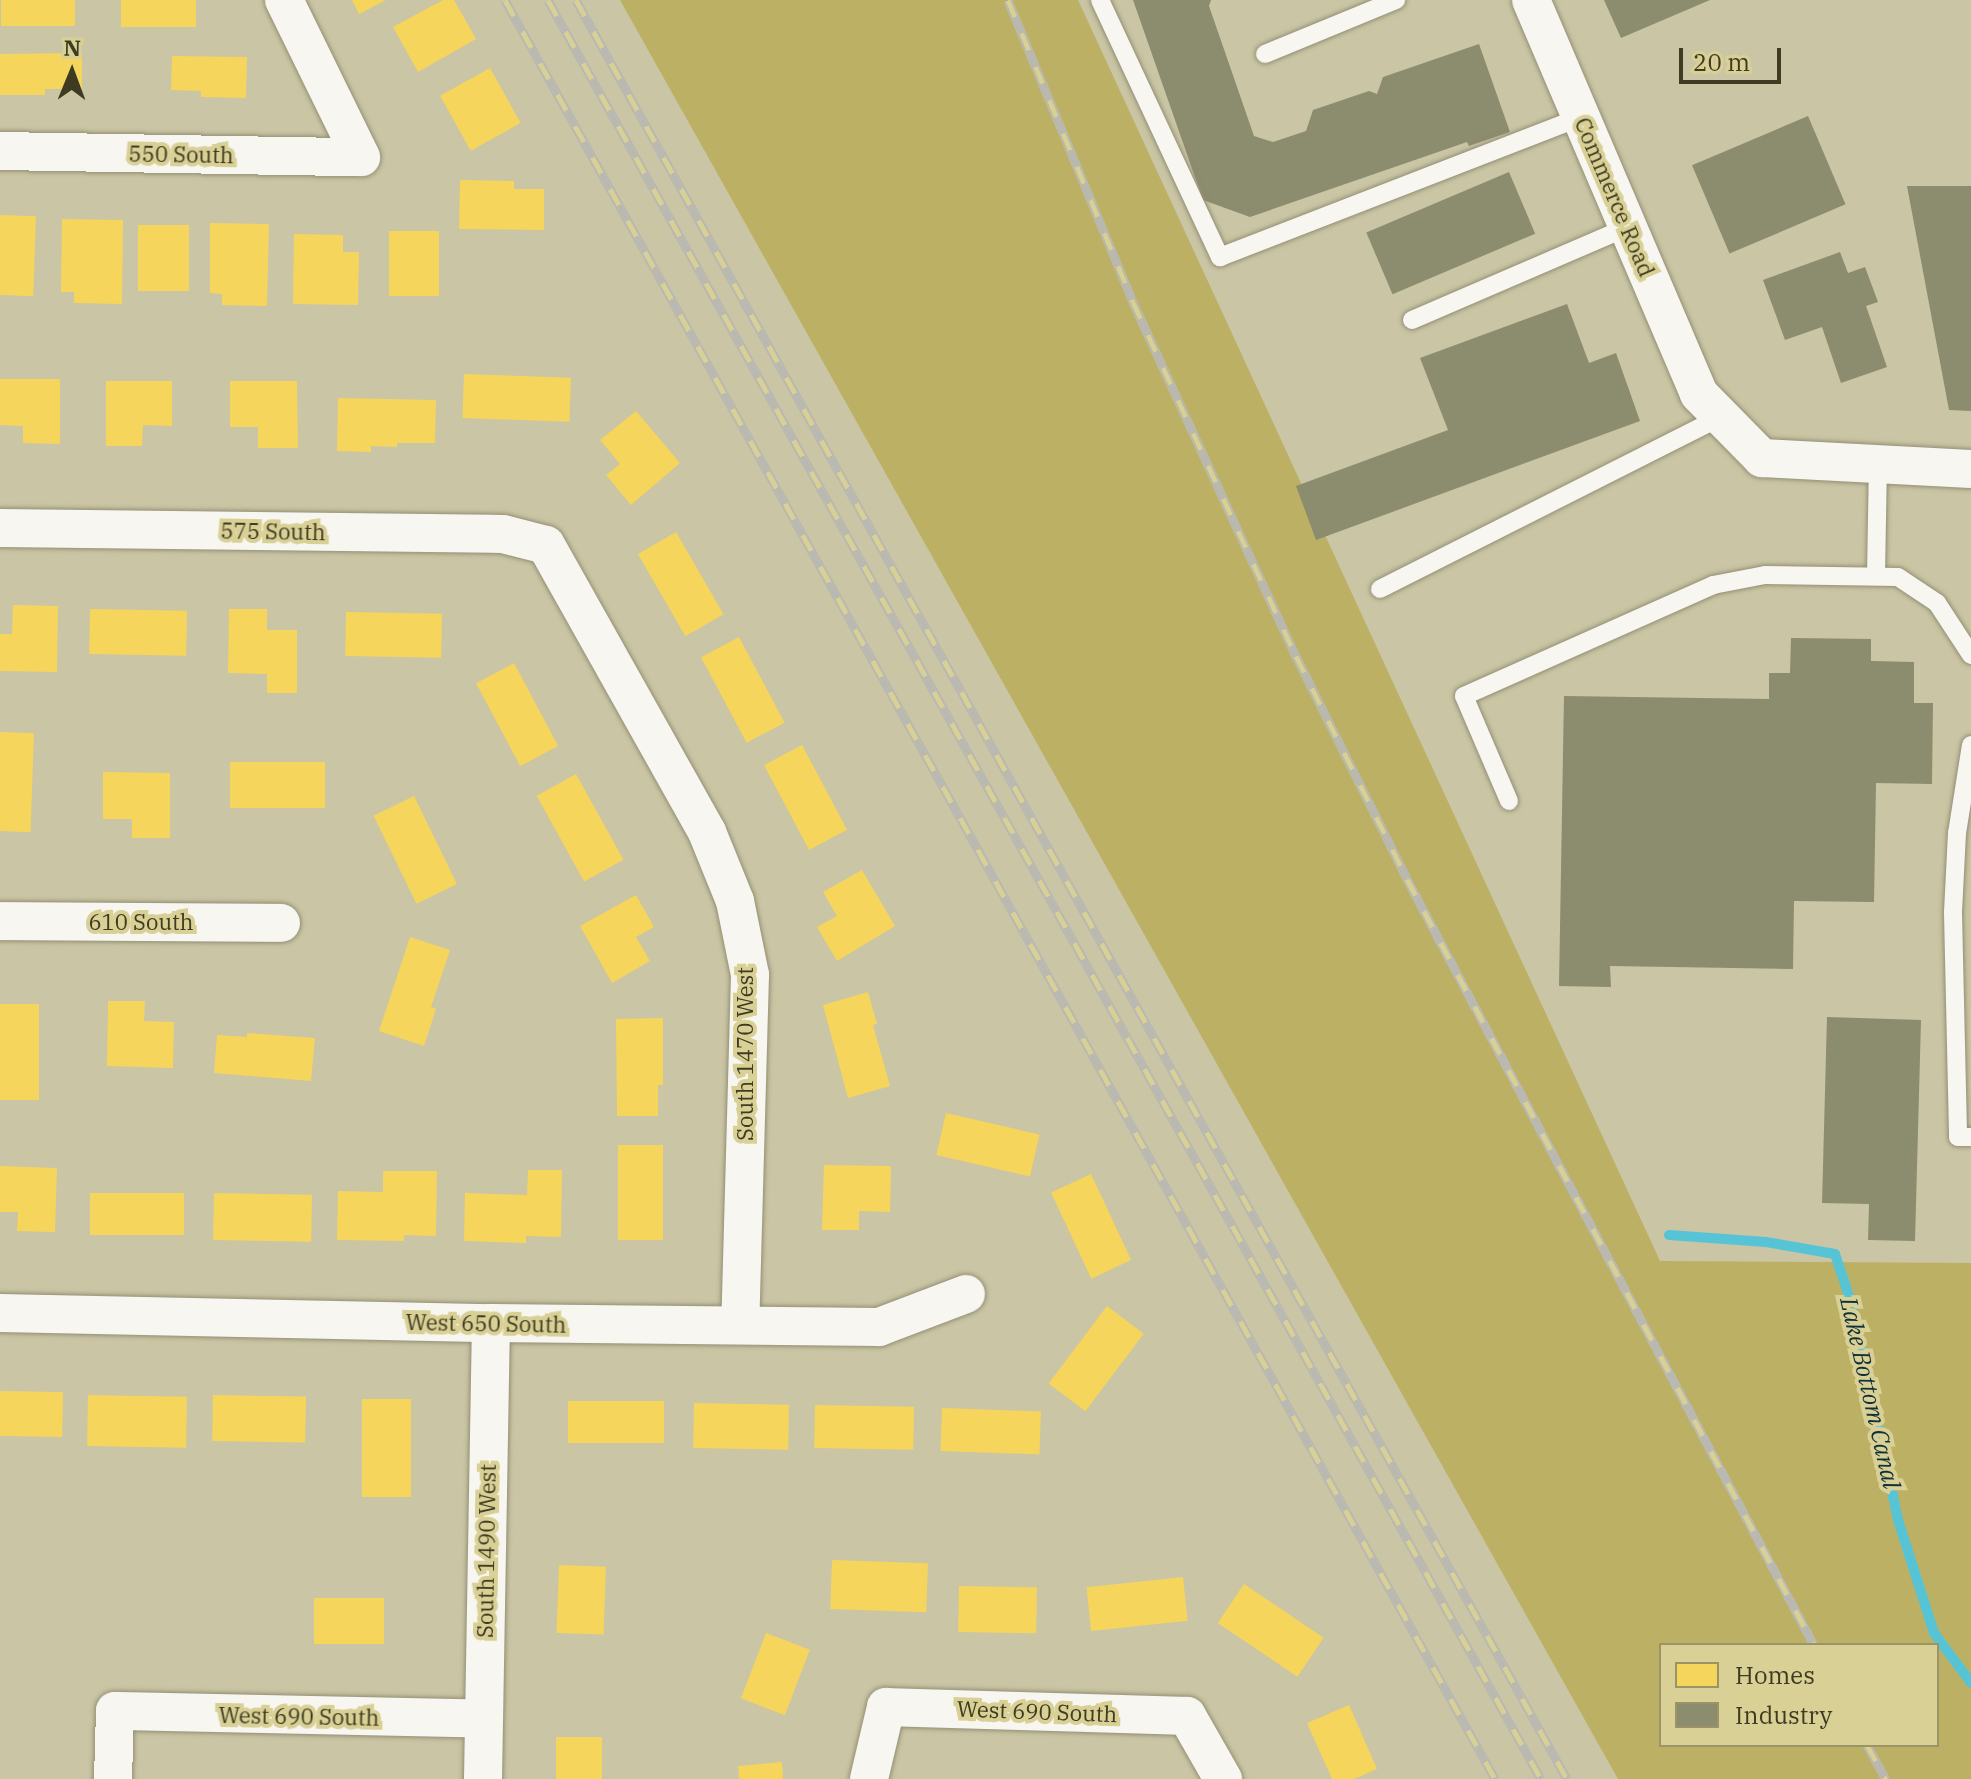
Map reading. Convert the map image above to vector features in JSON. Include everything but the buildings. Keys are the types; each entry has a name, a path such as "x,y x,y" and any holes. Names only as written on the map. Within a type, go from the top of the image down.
{"street":[{"name":"550 South","path":"0,151 361,157 284,0"},
{"name":"Commerce Road","path":"1531,0 1628,227 1710,406"},
{"path":"1710,406 1762,458 1971,469"},
{"name":"575 South","path":"0,528 503,534 546,545"},
{"name":"South 1470 West","path":"546,545 707,832 735,901 750,975 740,1324"},
{"name":"610 South","path":"0,921 281,923"},
{"name":"West 650 South","path":"0,1313 879,1327 966,1294"},
{"name":"South 1490 West","path":"483,1779 491,1323"},
{"name":"West 690 South","path":"869,1779 886,1707 1187,1716 1223,1779"},
{"name":"West 690 South","path":"113,1779 115,1711 483,1719"}],"lane":[{"path":"1100,0 1220,257 1581,117"},
{"path":"1265,54 1396,0"},
{"path":"1412,320 1628,227"},
{"path":"1380,589 1710,406"},
{"path":"1876,576 1878,464"},
{"path":"1509,801 1464,696 1713,585 1765,575 1898,577 1919,588 1937,603 1971,655"},
{"path":"1971,745 1957,833 1963,940 1958,1137 1971,1137"}],"shaded area":[{"path":"620,0 1078,0 1660,1261 1971,1263 1971,1779 1618,1779"}],"waterway":[{"name":"Lake Bottom Canal","path":"1669,1235 1766,1242 1835,1254 1851,1302 1898,1520 1934,1633 1971,1683"}],"railway":[{"path":"505,0 1495,1779"},
{"path":"548,0 1541,1779"},
{"path":"576,0 1567,1779"},
{"path":"1008,0 1133,302 1296,656 1407,879 1813,1643"},
{"path":"1868,1747 1886,1779"}]}
